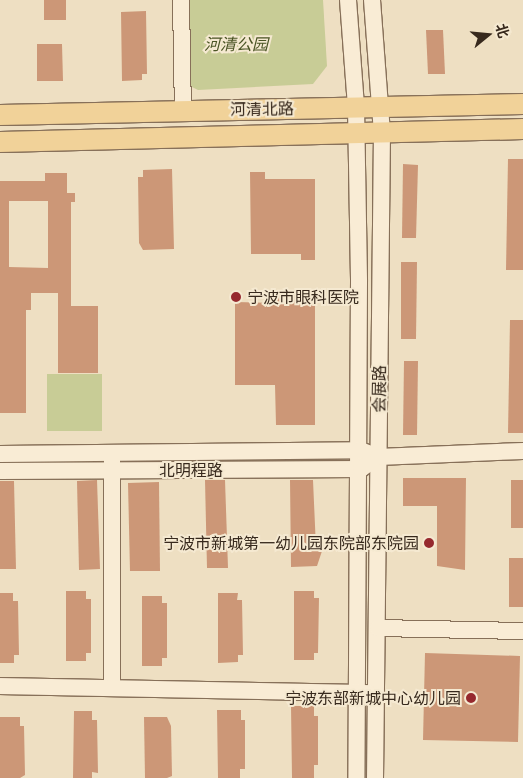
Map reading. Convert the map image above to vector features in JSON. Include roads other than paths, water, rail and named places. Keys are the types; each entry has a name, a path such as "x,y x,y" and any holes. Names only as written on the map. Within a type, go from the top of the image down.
{"main road":[{"name":"河清北路","path":"0,115 523,104"},
{"name":"河清北路","path":"0,142 523,128"}],"street":[{"path":"181,0 183,111"},
{"name":"会展路","path":"348,0 356,107 361,469 359,693 356,778"},
{"name":"会展路","path":"372,0 382,132 378,457 378,694 375,778"},
{"name":"北明程路","path":"0,454 360,450 378,457 523,451"},
{"path":"112,453 112,687"},
{"path":"361,469 378,457"},
{"name":"北明程路","path":"0,471 361,469"},
{"path":"378,628 523,632"},
{"path":"0,686 378,694"}],"place":[{"name":"宁波市眼科医院","path":"236,297"},
{"name":"宁波市新城第一幼儿园东院部东院园","path":"429,543"},
{"name":"宁波东部新城中心幼儿园","path":"471,698"}],"park label":[{"name":"河清公园","path":"236,44"}]}
